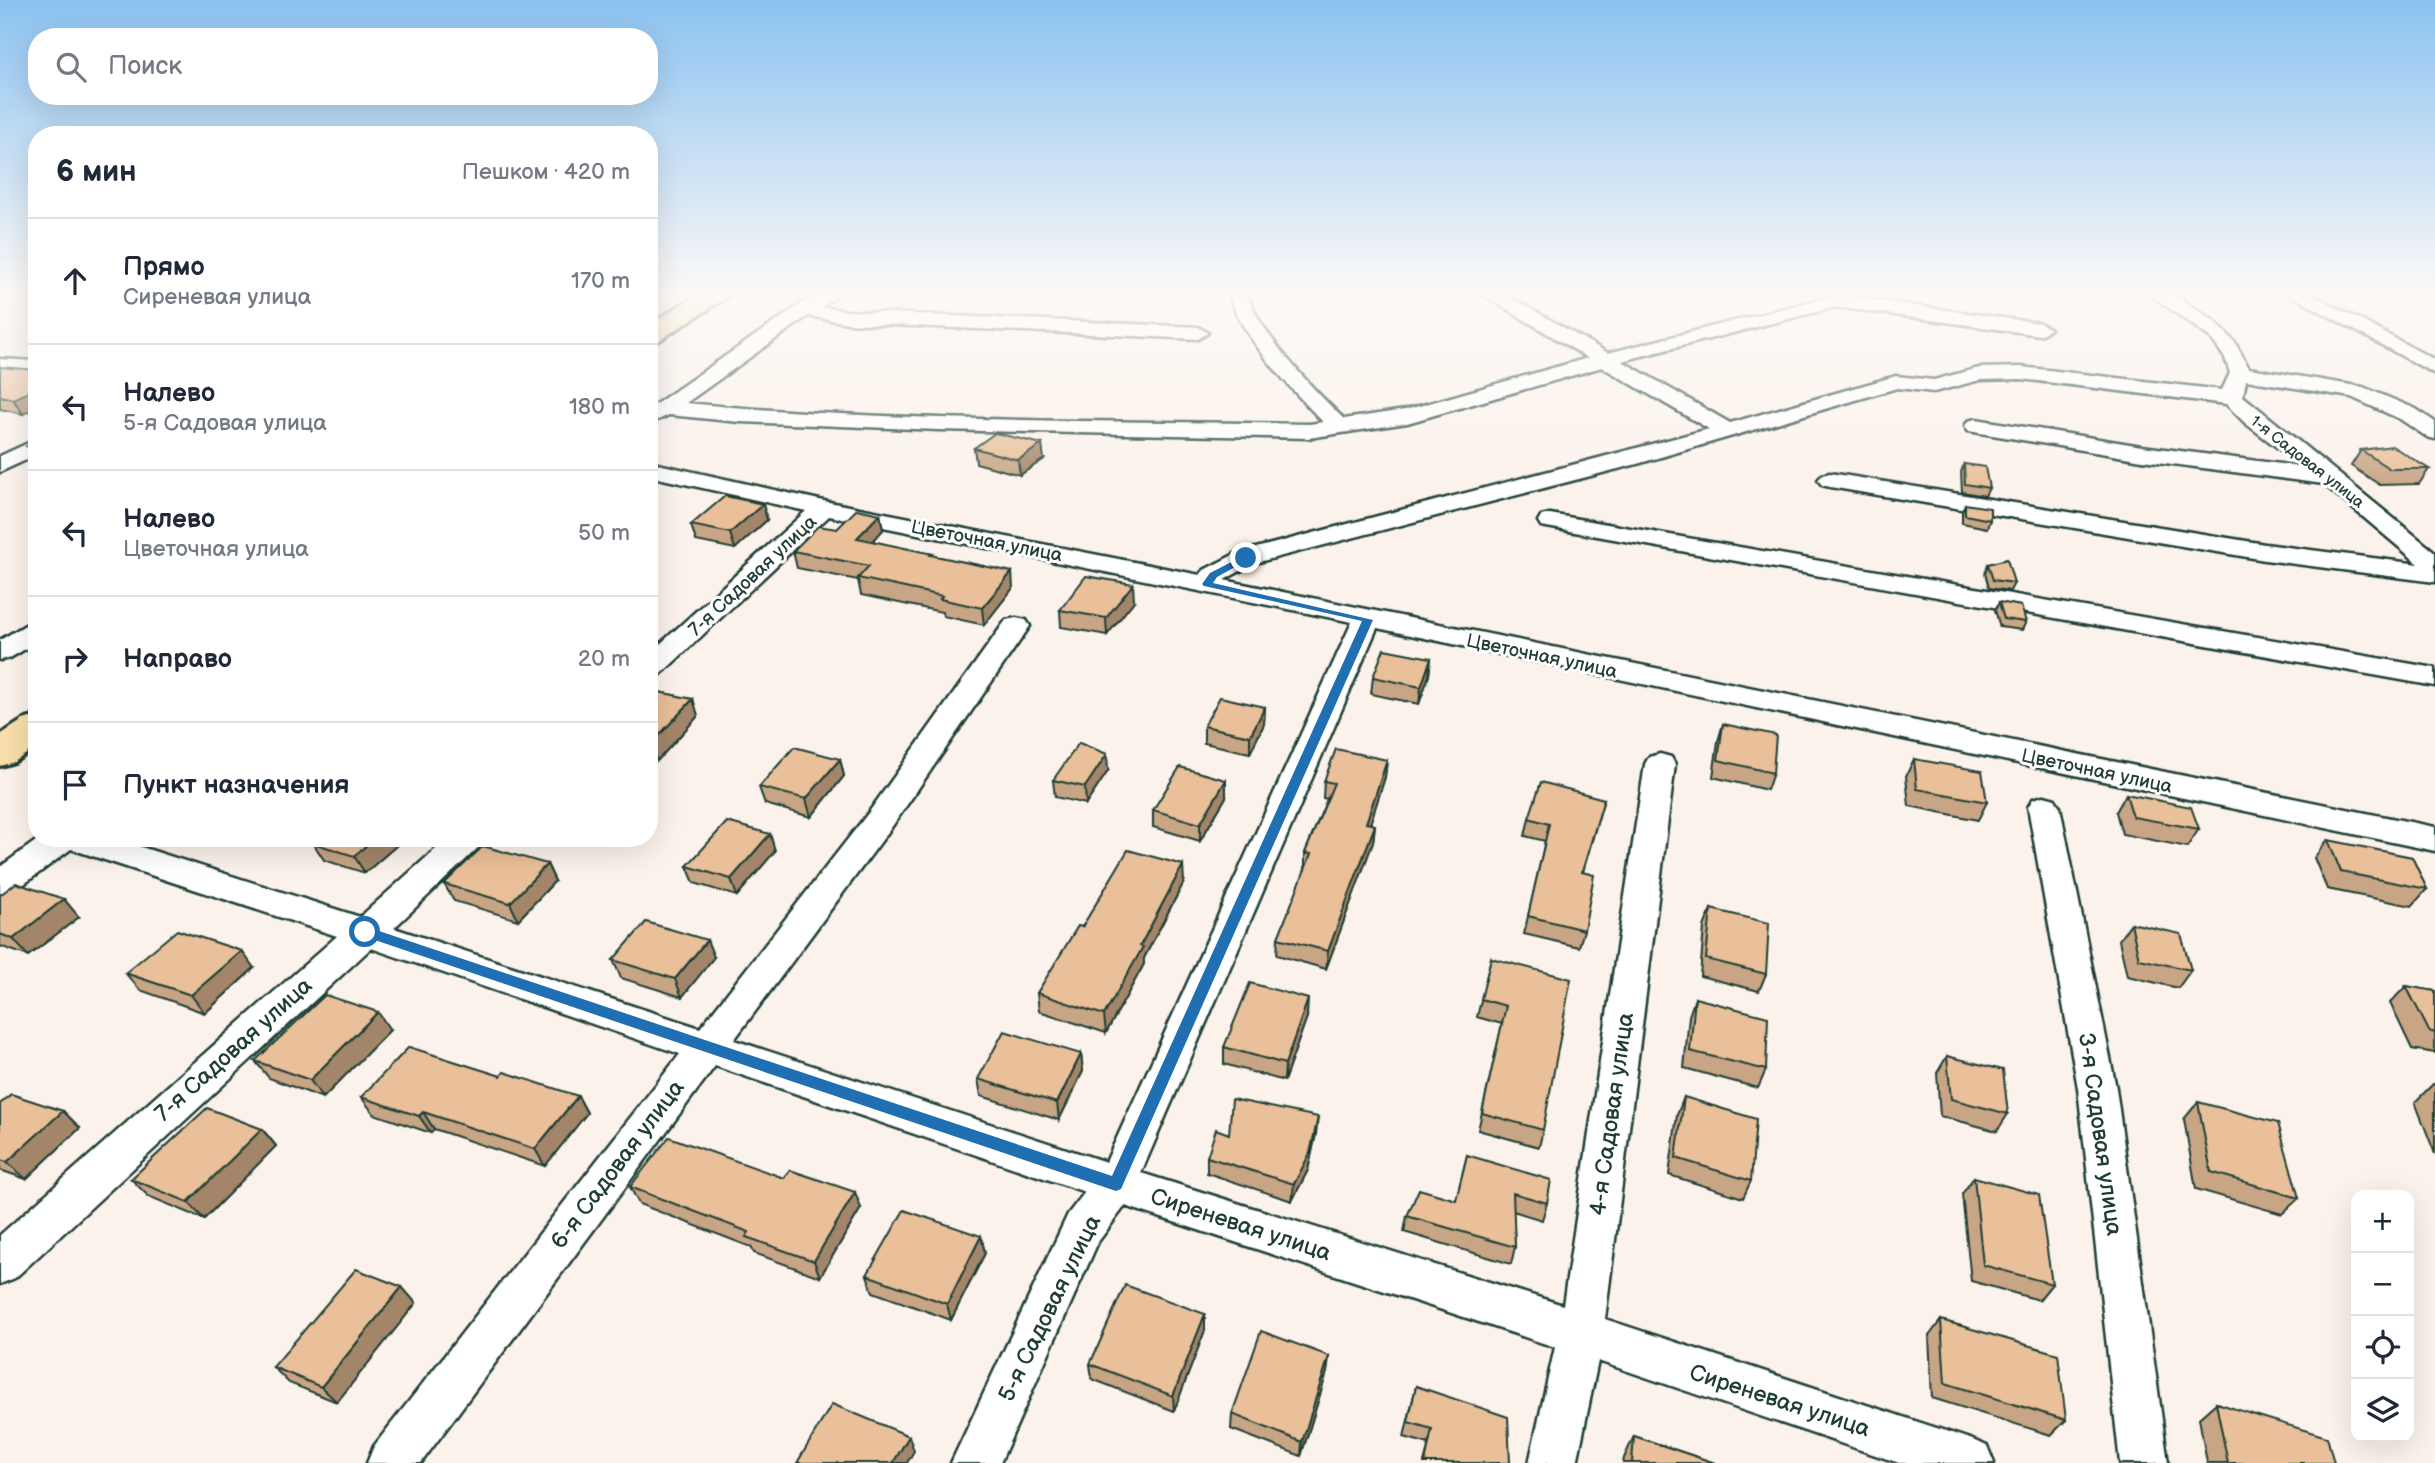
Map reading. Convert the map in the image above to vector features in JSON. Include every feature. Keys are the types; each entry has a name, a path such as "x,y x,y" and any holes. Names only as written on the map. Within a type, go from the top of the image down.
{"highway":[{"path":"0,753 28,735"}],"street":[{"path":"658,412 734,359"},
{"path":"1278,359 1340,427"},
{"path":"1207,584 1213,575 1246,558 1629,459 1882,385 1908,382 1934,386 1994,373 2021,373 2232,398 2233,384 2240,373 2236,359"},
{"path":"2419,359 2435,368"},
{"path":"658,413 939,423 1309,431 1408,416 1603,360 1727,430"},
{"path":"0,365 28,365"},
{"path":"2240,373 2356,391 2408,414 2435,432"},
{"name":"1-я Садовая улица","path":"2232,398 2253,418 2332,478 2435,565"},
{"path":"1976,426 2142,453 2332,478"},
{"path":"0,465 28,451"},
{"name":"Цветочная улица","path":"658,471 824,508 1207,584 1367,620 2435,839"},
{"path":"1830,480 2265,552 2435,574"},
{"name":"7-я Садовая улица","path":"658,662 824,508"},
{"path":"1550,522 2435,677"},
{"name":"5-я Садовая улица","path":"975,1463 1083,1228 1116,1184 1367,620"},
{"name":"6-я Садовая улица","path":"391,1463 880,820 1016,626"},
{"path":"0,652 28,635"},
{"name":"4-я Садовая улица","path":"1553,1463 1581,1333 1660,764"},
{"name":"3-я Садовая улица","path":"2044,807 2097,1088 2144,1463"},
{"path":"0,884 51,847"},
{"name":"Сиреневая улица","path":"103,847 365,932 1116,1184 1581,1333 1970,1463"},
{"name":"7-я Садовая улица","path":"0,1263 460,847"}],"building":[{"path":"0,367 28,369 28,392 13,399 0,396"},
{"path":"995,433 1042,444 1018,460 974,448"},
{"path":"2392,446 2429,469 2390,469 2361,450"},
{"path":"1964,464 1985,467 1989,488 1965,484"},
{"path":"725,496 763,504 730,533 691,525"},
{"path":"1965,504 1990,508 1990,520 1965,515"},
{"path":"857,509 880,514 857,538 1012,572 982,608 940,599 942,596 858,578 869,566 793,551 818,526 837,529"},
{"path":"2007,559 2014,583 1993,580 1988,564"},
{"path":"1086,576 1133,584 1106,618 1060,610"},
{"path":"1999,602 2021,606 2026,622 2004,619"},
{"path":"1384,649 1431,658 1421,687 1373,677"},
{"path":"658,692 693,699 658,736"},
{"path":"1220,697 1265,707 1250,736 1204,726"},
{"path":"1723,724 1776,735 1773,773 1718,760"},
{"path":"1079,743 1107,754 1085,787 1053,780"},
{"path":"794,747 840,759 806,799 759,787"},
{"path":"1336,749 1387,760 1366,823 1375,825 1328,951 1278,938 1311,854 1305,853 1334,783 1324,781"},
{"path":"1914,759 1982,771 1987,802 1917,789"},
{"path":"1180,767 1226,780 1200,824 1153,810"},
{"path":"1541,782 1604,799 1582,872 1594,875 1584,930 1528,916 1549,824 1529,818"},
{"path":"2126,794 2191,807 2199,829 2133,817"},
{"path":"727,822 770,834 731,879 687,866"},
{"path":"2328,840 2412,857 2427,889 2341,872"},
{"path":"326,847 364,847 354,856"},
{"path":"482,847 547,864 510,903 444,884"},
{"path":"1128,850 1183,865 1140,946 1143,947 1104,1015 1037,993 1078,926 1082,927"},
{"path":"16,883 64,899 13,939 0,934 0,895"},
{"path":"1711,909 1769,923 1766,974 1706,959"},
{"path":"646,922 707,940 675,979 613,960"},
{"path":"2131,923 2181,934 2191,970 2139,959"},
{"path":"177,930 242,951 191,995 125,973"},
{"path":"1491,958 1571,979 1543,1130 1482,1113 1506,1006 1481,999"},
{"path":"1250,983 1308,999 1285,1064 1224,1047"},
{"path":"2406,986 2435,991 2435,1033 2429,1031"},
{"path":"325,995 378,1012 310,1080 255,1061"},
{"path":"1695,998 1768,1017 1766,1070 1690,1051"},
{"path":"1004,1031 1081,1054 1057,1103 978,1079"},
{"path":"409,1047 501,1076 504,1072 578,1096 535,1149 423,1112 419,1116 361,1097"},
{"path":"1947,1056 2003,1070 2008,1114 1951,1099"},
{"path":"11,1094 63,1111 7,1162 0,1160 0,1104"},
{"path":"1684,1097 1756,1119 1751,1181 1676,1158"},
{"path":"1232,1099 1318,1117 1310,1153 1294,1184 1207,1157 1216,1129 1229,1134"},
{"path":"2198,1102 2278,1123 2299,1198 2211,1172"},
{"path":"207,1108 262,1129 188,1202 131,1179"},
{"path":"669,1137 784,1178 790,1170 855,1192 814,1261 746,1237 749,1232 630,1187"},
{"path":"1467,1155 1551,1180 1547,1203 1513,1193 1515,1247 1407,1216 1419,1189 1456,1200"},
{"path":"1974,1177 2039,1195 2052,1284 1983,1265"},
{"path":"904,1210 981,1236 947,1304 867,1275"},
{"path":"356,1269 402,1287 321,1387 273,1367"},
{"path":"1125,1285 1205,1314 1173,1396 1090,1364"},
{"path":"1941,1320 2058,1354 2066,1420 1945,1383"},
{"path":"1261,1331 1329,1356 1302,1442 1232,1414"},
{"path":"1416,1386 1508,1417 1510,1463 1425,1463 1432,1429 1408,1422"},
{"path":"2216,1403 2327,1437 2334,1463 2228,1463"},
{"path":"832,1404 909,1436 893,1463 797,1463"},
{"path":"1634,1436 1715,1463 1632,1463"}],"route":[{"path":"365,932 1116,1184 1367,620 1207,584 1213,575 1246,558"}]}
